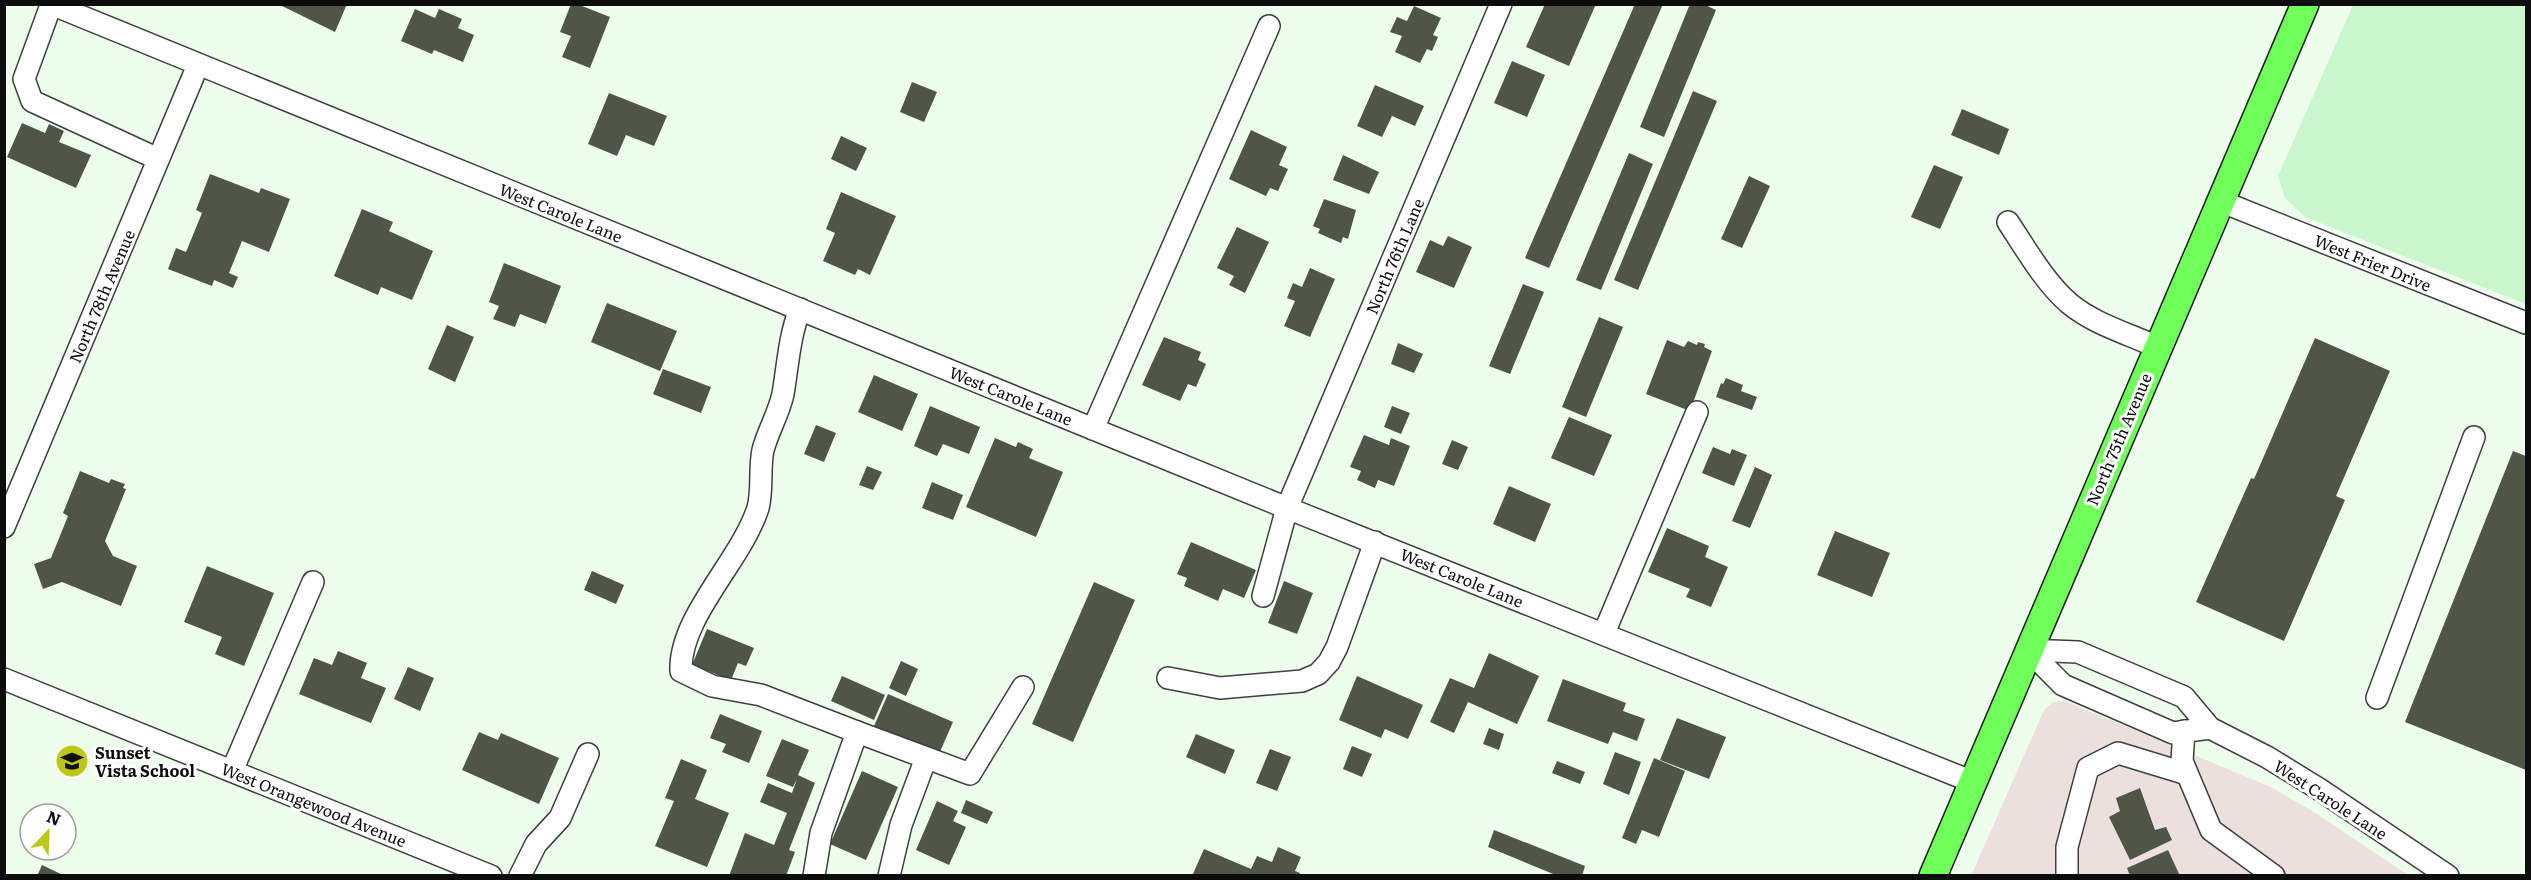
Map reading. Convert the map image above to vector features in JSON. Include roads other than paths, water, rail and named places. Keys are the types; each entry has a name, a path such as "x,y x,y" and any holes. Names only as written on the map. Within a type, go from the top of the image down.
{"main road":[{"name":"North 75th Avenue","path":"1933,876 2305,4"}],"street":[{"name":"North 76th Lane","path":"1263,596 1287,508 1501,4"},
{"name":"West Carole Lane","path":"51,5 1287,508 1973,782"},
{"path":"51,5 24,79 32,101 158,159"},
{"path":"1093,429 1269,26"},
{"name":"North 78th Avenue","path":"4,527 198,65"},
{"name":"West Frier Drive","path":"2220,201 2526,323"},
{"path":"2008,222 2050,282 2069,303 2088,316 2157,347"},
{"path":"800,309 792,330 783,396 763,450 758,507 741,545 692,625 681,658 681,671 712,686 761,695 970,774 1023,687"},
{"path":"1604,633 1697,412"},
{"path":"2377,698 2474,437"},
{"path":"1168,678 1220,688 1302,681 1318,674 1329,662 1336,647 1375,542"},
{"path":"232,771 312,582"},
{"name":"West Carole Lane","path":"2028,650 2078,652 2184,697 2210,728 2267,757 2319,789 2448,876"},
{"path":"2028,650 2063,685 2173,733 2210,728"},
{"name":"West Orangewood Avenue","path":"4,679 491,876"},
{"path":"2184,731 2182,760 2211,830 2274,876"},
{"path":"814,876 821,834 857,732"},
{"path":"2067,876 2067,847 2088,768 2118,753 2187,774"},
{"path":"519,876 536,844 560,818 588,754"},
{"path":"889,876 901,825 926,758"}],"place":[{"name":"Sunset Vista School","path":"72,761"}]}
